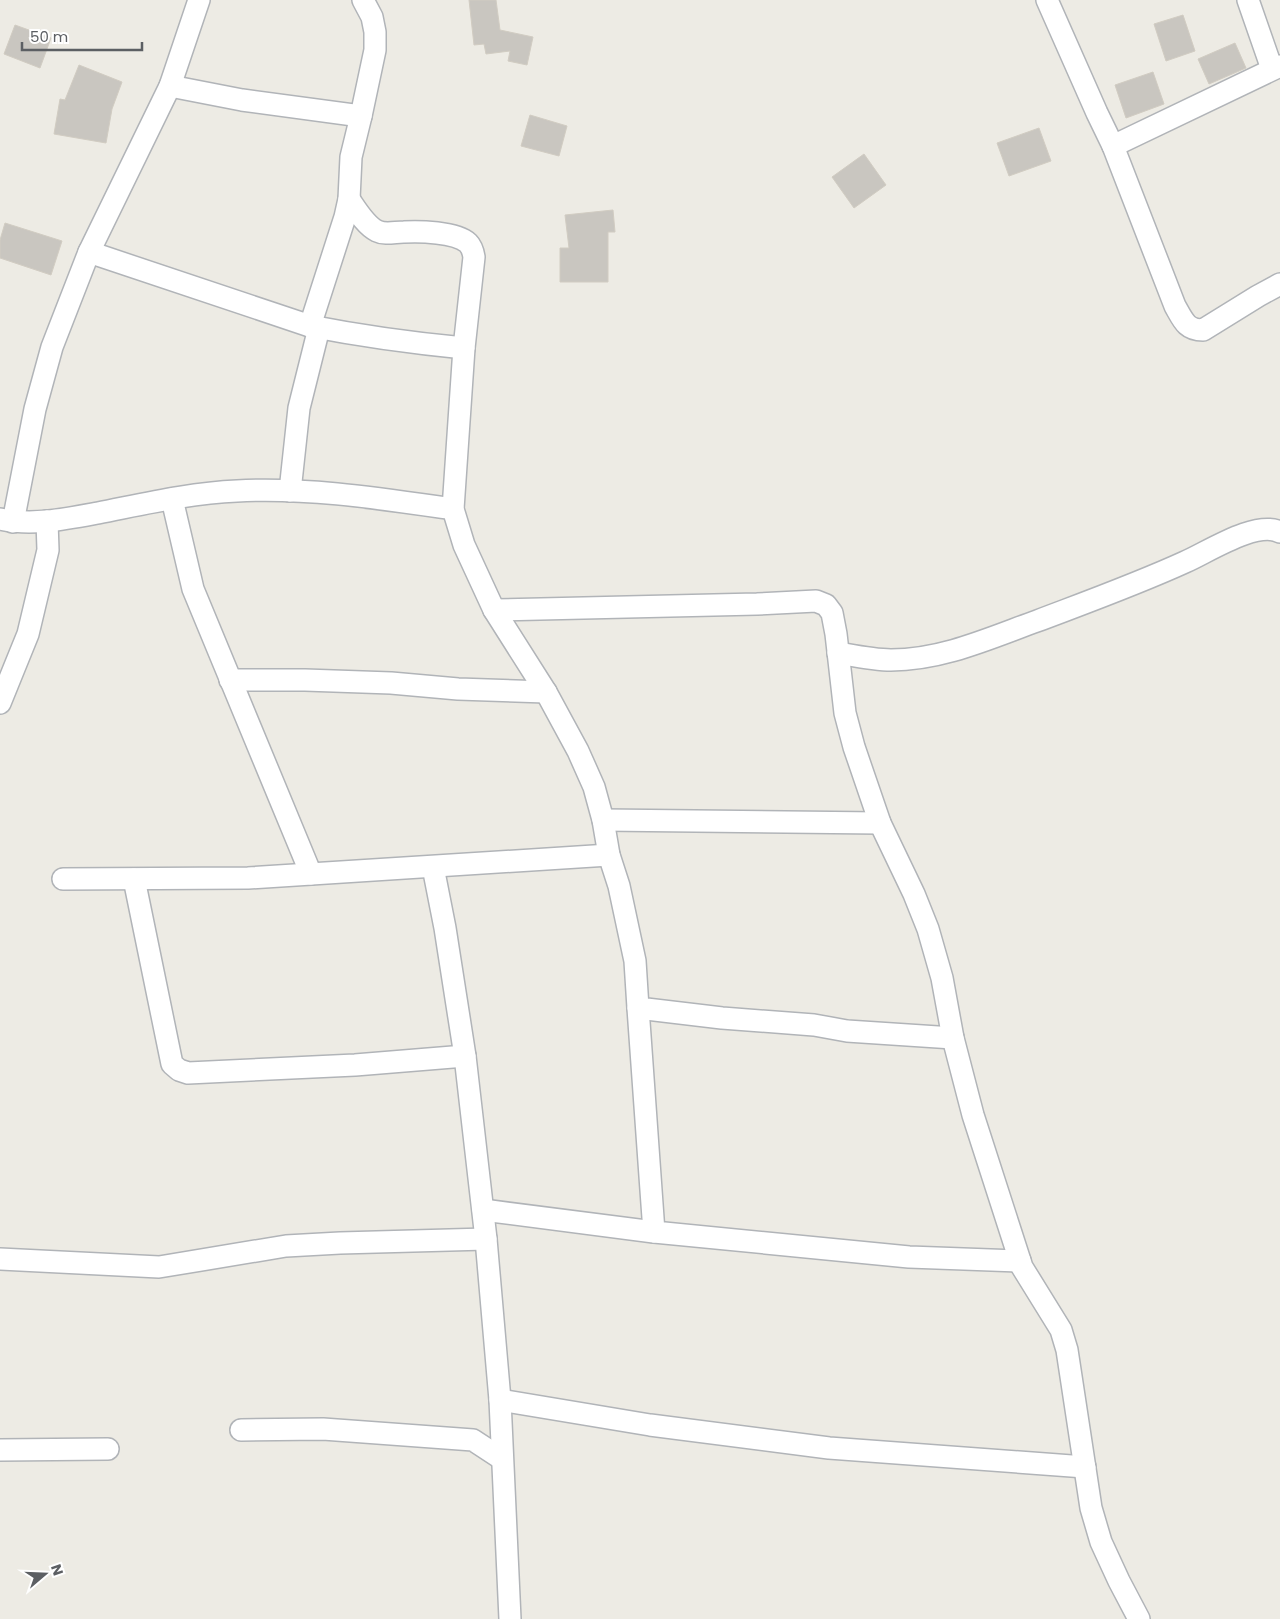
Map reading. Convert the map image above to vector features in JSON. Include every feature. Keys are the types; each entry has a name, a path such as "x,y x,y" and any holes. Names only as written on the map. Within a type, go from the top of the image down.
{"street":[{"path":"199,0 170,86 89,252 52,348 6,520 48,521 172,499 237,491 290,490 453,509"},
{"path":"290,490 299,408 315,327 349,199 351,157 374,50 375,32 372,17 363,0"},
{"path":"1046,0 1114,146 1175,306 1184,322 1194,330 1204,330 1265,291 1280,284"},
{"path":"1114,146 1276,68 1248,0"},
{"path":"170,86 242,100 361,116"},
{"path":"349,199 368,224 376,231 386,234 424,231 446,234 467,242 472,248 474,257 464,348 453,509 464,545 494,610 546,692 578,751 594,787 603,820 609,855 619,886 635,961 654,1232"},
{"path":"89,252 315,327 382,339 464,348"},
{"path":"172,499 193,589 311,874"},
{"path":"0,703 4,680 28,634 48,550 48,521"},
{"path":"838,653 890,660 938,654 979,642 1088,602 1185,562 1235,538 1259,530 1271,529 1280,532"},
{"path":"494,610 816,601 826,605 832,613 848,721 854,747 880,823 914,894 928,929 942,978 953,1038 973,1115 1020,1261 1028,1279 1061,1330 1067,1350 1090,1508 1101,1542 1139,1619"},
{"path":"230,680 305,680 546,692"},
{"path":"603,820 880,823"},
{"path":"63,879 248,878 609,855"},
{"path":"433,867 445,928 464,1056 486,1239 500,1400 510,1619"},
{"path":"134,879 172,1064 179,1070 188,1073 226,1072 355,1065 464,1056"},
{"path":"638,1008 847,1031 953,1038"},
{"path":"483,1210 654,1232 909,1257 1020,1261"},
{"path":"0,1259 159,1267 286,1246 340,1242 486,1239"},
{"path":"500,1400 650,1425 820,1447 1085,1468"},
{"path":"473,1440 501,1427"},
{"path":"241,1430 323,1429 473,1440 502,1459"},
{"path":"0,1450 108,1449"}],"building":[{"path":"469,0 496,0 500,30 533,37 527,65 508,61 510,51 486,54 484,44 474,45"},
{"path":"1183,15 1195,51 1166,61 1154,24"},
{"path":"15,25 51,38 40,68 4,54"},
{"path":"1235,43 1246,68 1209,84 1198,59"},
{"path":"79,65 122,82 112,109 106,143 54,134 60,99 65,100"},
{"path":"1153,72 1164,104 1126,118 1115,85"},
{"path":"530,115 567,126 559,156 521,146"},
{"path":"1039,128 1051,161 1009,176 997,143"},
{"path":"864,154 886,185 854,208 832,177"},
{"path":"613,210 615,232 608,232 608,282 560,282 560,248 569,248 565,215"},
{"path":"5,223 62,241 51,275 0,258 0,240"}]}
